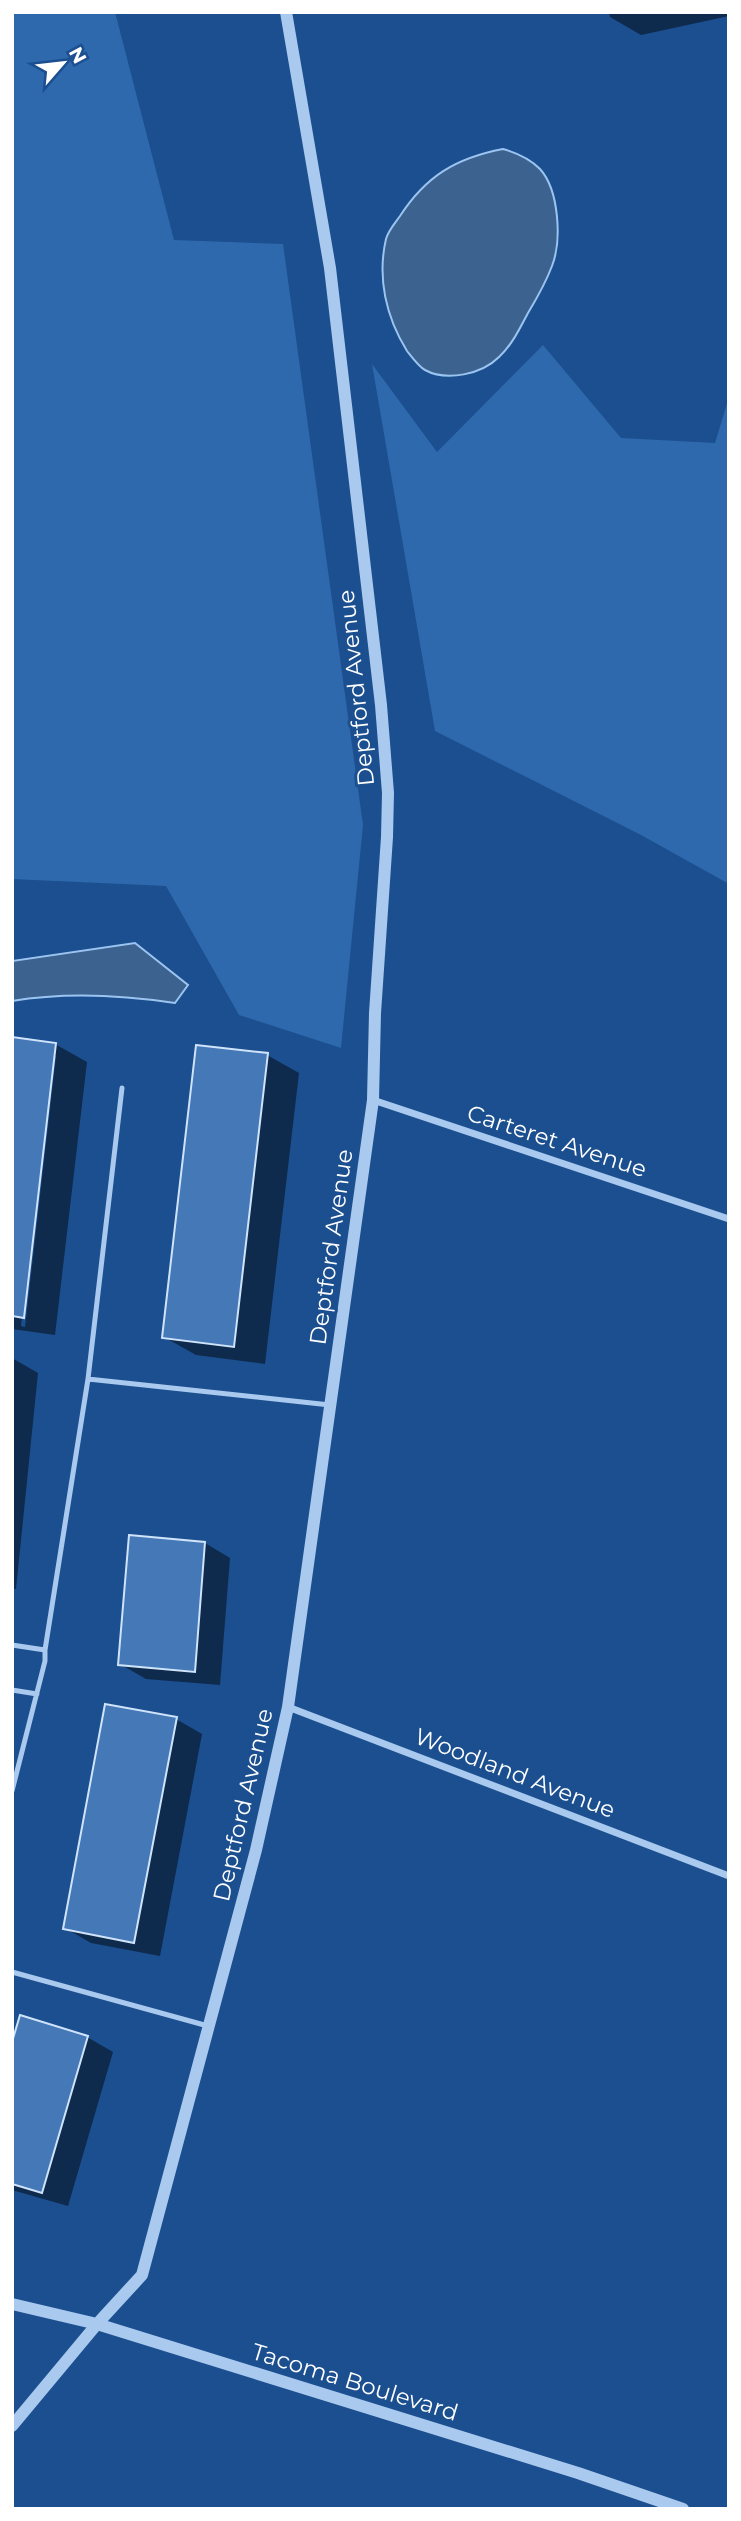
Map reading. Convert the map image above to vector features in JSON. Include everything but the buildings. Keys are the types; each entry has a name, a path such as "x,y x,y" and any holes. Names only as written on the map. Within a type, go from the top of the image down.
{"street":[{"name":"Deptford Avenue","path":"12,2426 97,2324 142,2275 256,1850 288,1707 373,1100 375,1013 388,793 378,678 330,268 286,12"},
{"name":"Carteret Avenue","path":"373,1100 729,1219"},
{"name":"Woodland Avenue","path":"288,1707 729,1876"},
{"name":"Tacoma Boulevard","path":"12,2304 97,2324 564,2469 683,2509"}],"lane":[{"path":"12,1791 45,1661 88,1380 121,1088"},
{"path":"88,1380 330,1405"},
{"path":"12,1645 45,1650"},
{"path":"12,1690 37,1694"},
{"path":"12,1972 209,2026"}],"shaded area":[{"path":"12,12 115,12 174,240 283,244 363,825 341,1048 239,1015 166,886 12,879"},
{"path":"503,149 523,156 536,165 551,189 558,229 552,266 515,336 499,357 474,372 454,376 434,374 423,369 407,351 389,311 383,283 386,239 410,202 432,180 457,164"},
{"path":"543,345 621,438 715,443 729,397 729,884 641,835 435,731 372,364 437,452"},
{"path":"135,943 188,985 175,1003 93,996 52,996 12,1001 12,961"}]}
